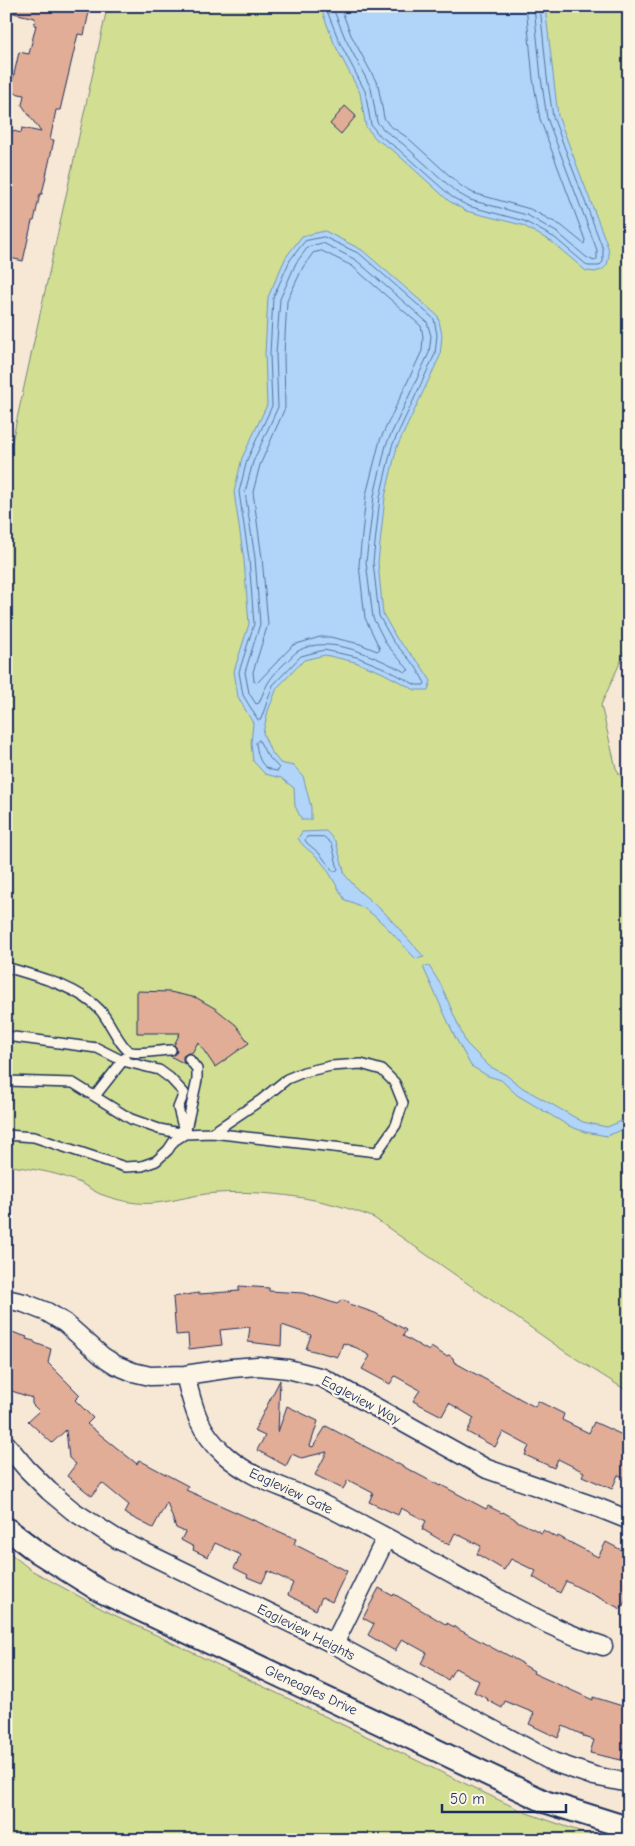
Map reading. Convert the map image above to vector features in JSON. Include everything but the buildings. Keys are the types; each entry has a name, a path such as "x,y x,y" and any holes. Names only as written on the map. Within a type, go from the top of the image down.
{"street":[{"name":"Eagleview Way","path":"6,1300 24,1303 47,1312 65,1323 88,1344 116,1365 150,1376 185,1375 258,1366 307,1372 323,1378 487,1468 629,1520"},
{"name":"Eagleview Gate","path":"185,1375 194,1412 202,1428 212,1442 232,1461 255,1476 324,1505 556,1629 602,1646"},
{"name":"Eagleview Heights","path":"6,1444 49,1491 94,1526 117,1539 334,1644 553,1762 594,1776 629,1783"},
{"name":"Gleneagles Drive","path":"6,1528 36,1551 100,1592 546,1802 629,1828"},
{"path":"334,1644 386,1538"}],"lane":[{"path":"6,967 41,978 80,994 100,1010 122,1044 130,1052 141,1053 171,1050"},
{"path":"6,1036 97,1048 123,1061 159,1070 170,1078 184,1093 178,1108 185,1134"},
{"path":"94,1096 130,1052"},
{"path":"6,1135 34,1137 125,1167 142,1166 156,1161 168,1150 174,1141 185,1134 197,1080 197,1069 189,1059"},
{"path":"6,1080 73,1083 131,1119 159,1129 185,1134 212,1133 377,1152 396,1124 402,1103 394,1083 382,1070 360,1064 330,1066 304,1072 287,1080 212,1133"}],"green space":[{"path":"110,6 629,6 629,643 601,705 616,768 629,791 629,1392 567,1353 374,1218 356,1211 297,1197 236,1192 197,1195 157,1203 132,1202 100,1194 80,1183 57,1174 6,1165 6,469 106,13"},
{"path":"6,1550 31,1570 104,1610 524,1812 605,1840 6,1840"}],"water":[{"path":"320,6 545,6 558,116 608,247 607,265 602,270 595,272 586,271 552,242 522,225 466,211 449,201 395,152 376,139 366,127 360,93 334,43"},
{"path":"325,231 362,250 438,316 442,335 440,356 397,447 385,497 378,563 383,614 397,639 420,664 431,681 428,690 415,690 381,672 355,662 325,655 304,660 277,688 268,711 263,733 270,750 280,763 294,766 303,776 311,807 311,820 302,820 295,806 294,788 281,778 265,774 253,761 251,743 253,723 238,697 234,671 249,624 244,560 234,492 242,458 267,405 265,354 268,297 286,257 302,236"},
{"path":"326,831 336,842 345,875 358,890 385,913 424,957 416,959 375,917 356,904 345,900 325,867 298,838 302,832"},
{"path":"429,966 441,985 466,1043 489,1066 583,1122 607,1127 629,1118 629,1127 607,1136 585,1132 569,1126 517,1095 501,1080 488,1076 471,1066 455,1037 423,967"}]}
